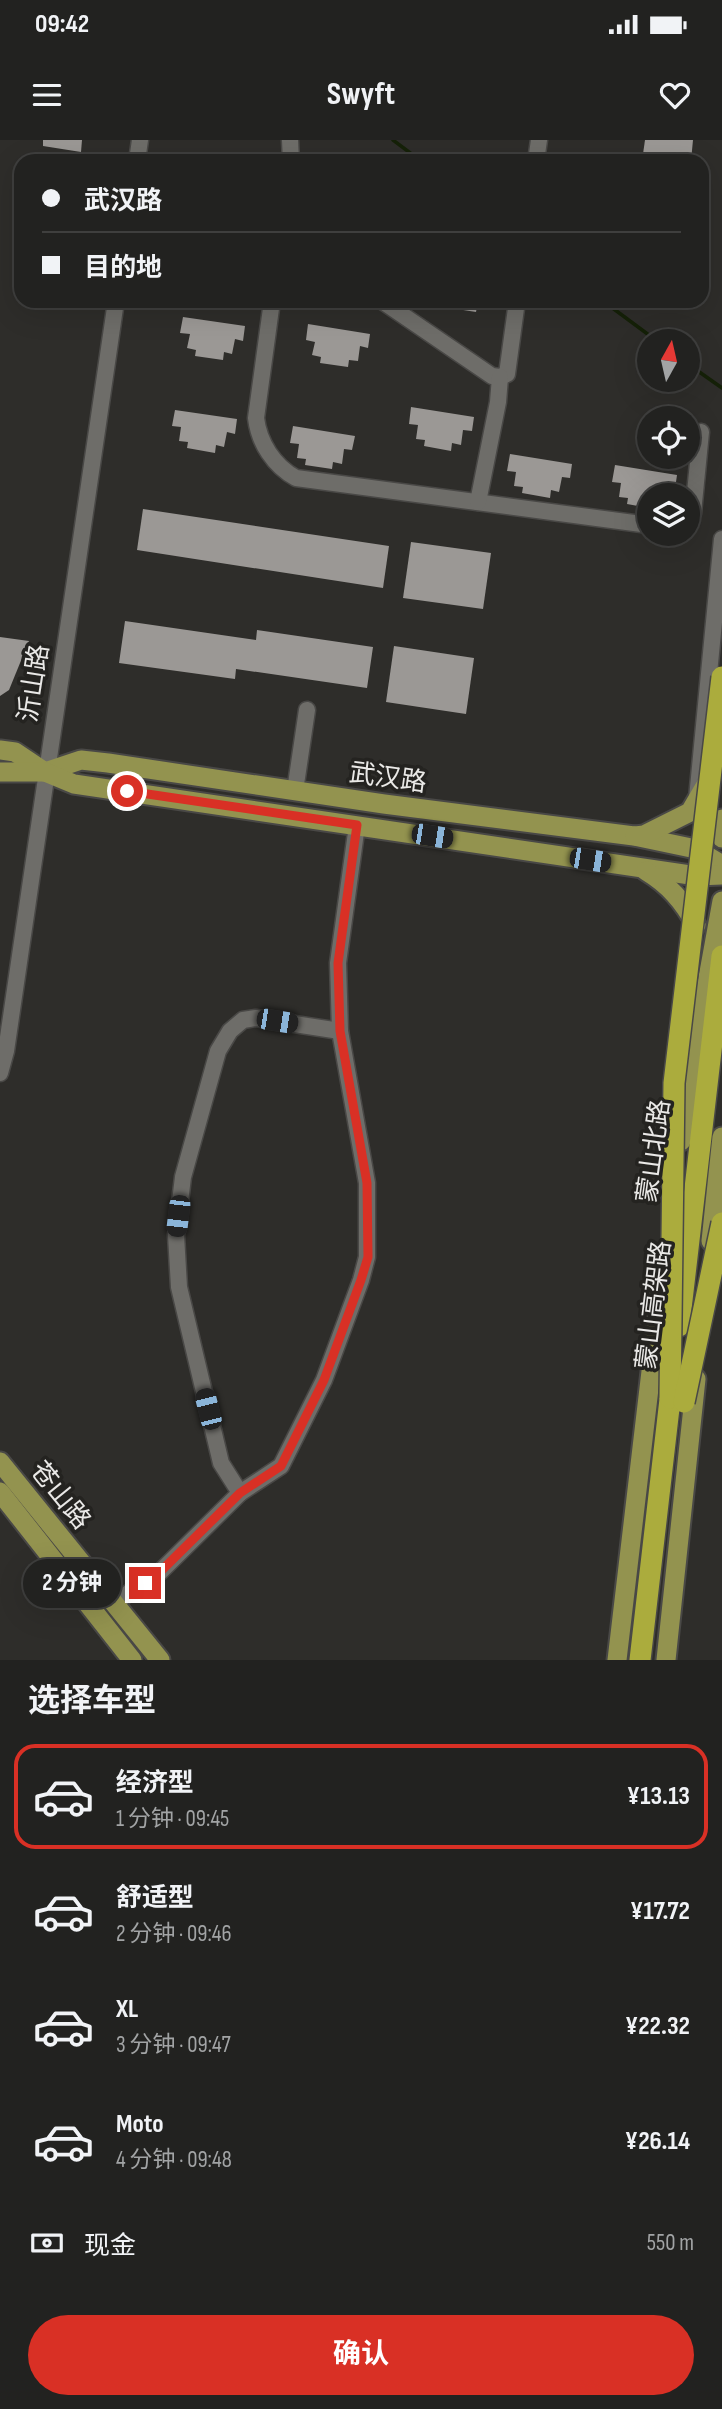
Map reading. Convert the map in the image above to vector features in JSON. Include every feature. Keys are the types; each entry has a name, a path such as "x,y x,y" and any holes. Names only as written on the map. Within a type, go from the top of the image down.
{"highway":[{"path":"677,1400 674,1083 722,677"},
{"name":"蒙山高架路","path":"654,1660 677,1400 722,956"},
{"name":"蒙山高架路","path":"640,1660 722,1082"},
{"path":"677,1400 722,1223"}],"main road":[{"name":"武汉路","path":"0,750 15,752 45,772 74,783 697,877 722,875"},
{"path":"634,836 644,835 690,812 722,756"},
{"name":"武汉路","path":"0,772 45,772 81,760 634,836 696,849 722,864"},
{"path":"722,819 722,838"},
{"path":"642,868 659,879 685,905 699,931 705,953 706,984"},
{"name":"蒙山北路","path":"617,1660 651,1358 689,1082 722,901"},
{"path":"666,1660 722,1137"},
{"name":"苍山路","path":"0,1462 160,1660"},
{"name":"苍山路","path":"0,1492 132,1660"}],"street":[{"name":"沂山路","path":"0,1073 6,1051 115,308"},
{"path":"271,308 256,418 257,431 279,467 296,478 637,523"},
{"path":"392,308 492,376 500,377 507,374 516,308"},
{"path":"478,502 498,402 500,377"},
{"path":"696,483 701,432"},
{"path":"696,803 722,539"},
{"path":"295,791 307,710"},
{"path":"114,1603 160,1572 240,1493 281,1466 324,1380 361,1280 368,1257 367,1183 340,1031 338,963 357,825"},
{"path":"240,1493 221,1463 179,1287 176,1235 183,1177 218,1051 230,1031 243,1020 256,1018 340,1031"}],"building":[{"path":"43,140 82,140 81,152 43,146"},
{"path":"645,140 693,140 692,154 643,154"},
{"path":"450,308 477,308 476,312"},
{"path":"183,317 245,326 243,341 235,339 232,354 224,352 223,360 195,356 196,350 187,348 190,334 180,333"},
{"path":"308,324 370,334 368,348 360,346 358,361 349,360 348,367 320,363 321,357 312,355 315,342 306,340"},
{"path":"411,407 474,417 472,431 463,430 461,445 452,443 451,451 424,446 425,440 416,439 418,425 409,424"},
{"path":"175,410 237,419 235,434 227,432 224,447 216,445 215,453 187,448 188,442 179,441 181,427 172,426"},
{"path":"293,426 355,436 352,450 344,449 342,464 333,462 332,469 305,465 306,459 297,458 299,444 290,443"},
{"path":"510,454 572,464 570,478 562,477 559,492 551,490 550,498 522,493 523,487 514,486 516,472 507,471"},
{"path":"615,465 677,475 676,483 637,483 637,506 627,504 628,498 619,497 621,483 612,482"},
{"path":"143,509 389,546 383,588 137,550"},
{"path":"411,542 491,553 483,609 403,598"},
{"path":"125,621 256,640 257,630 373,647 367,688 236,669 235,679 119,663"},
{"path":"0,637 29,641 9,690 0,696"},
{"path":"394,646 474,658 466,714 386,702"}],"waterway":[{"path":"393,140 412,154"},
{"path":"612,308 641,329"},
{"path":"700,372 722,388"}],"route":[{"path":"127,791 357,825 338,963 340,1031 367,1183 368,1257 324,1380 281,1466 240,1493 160,1572 145,1583"}]}
